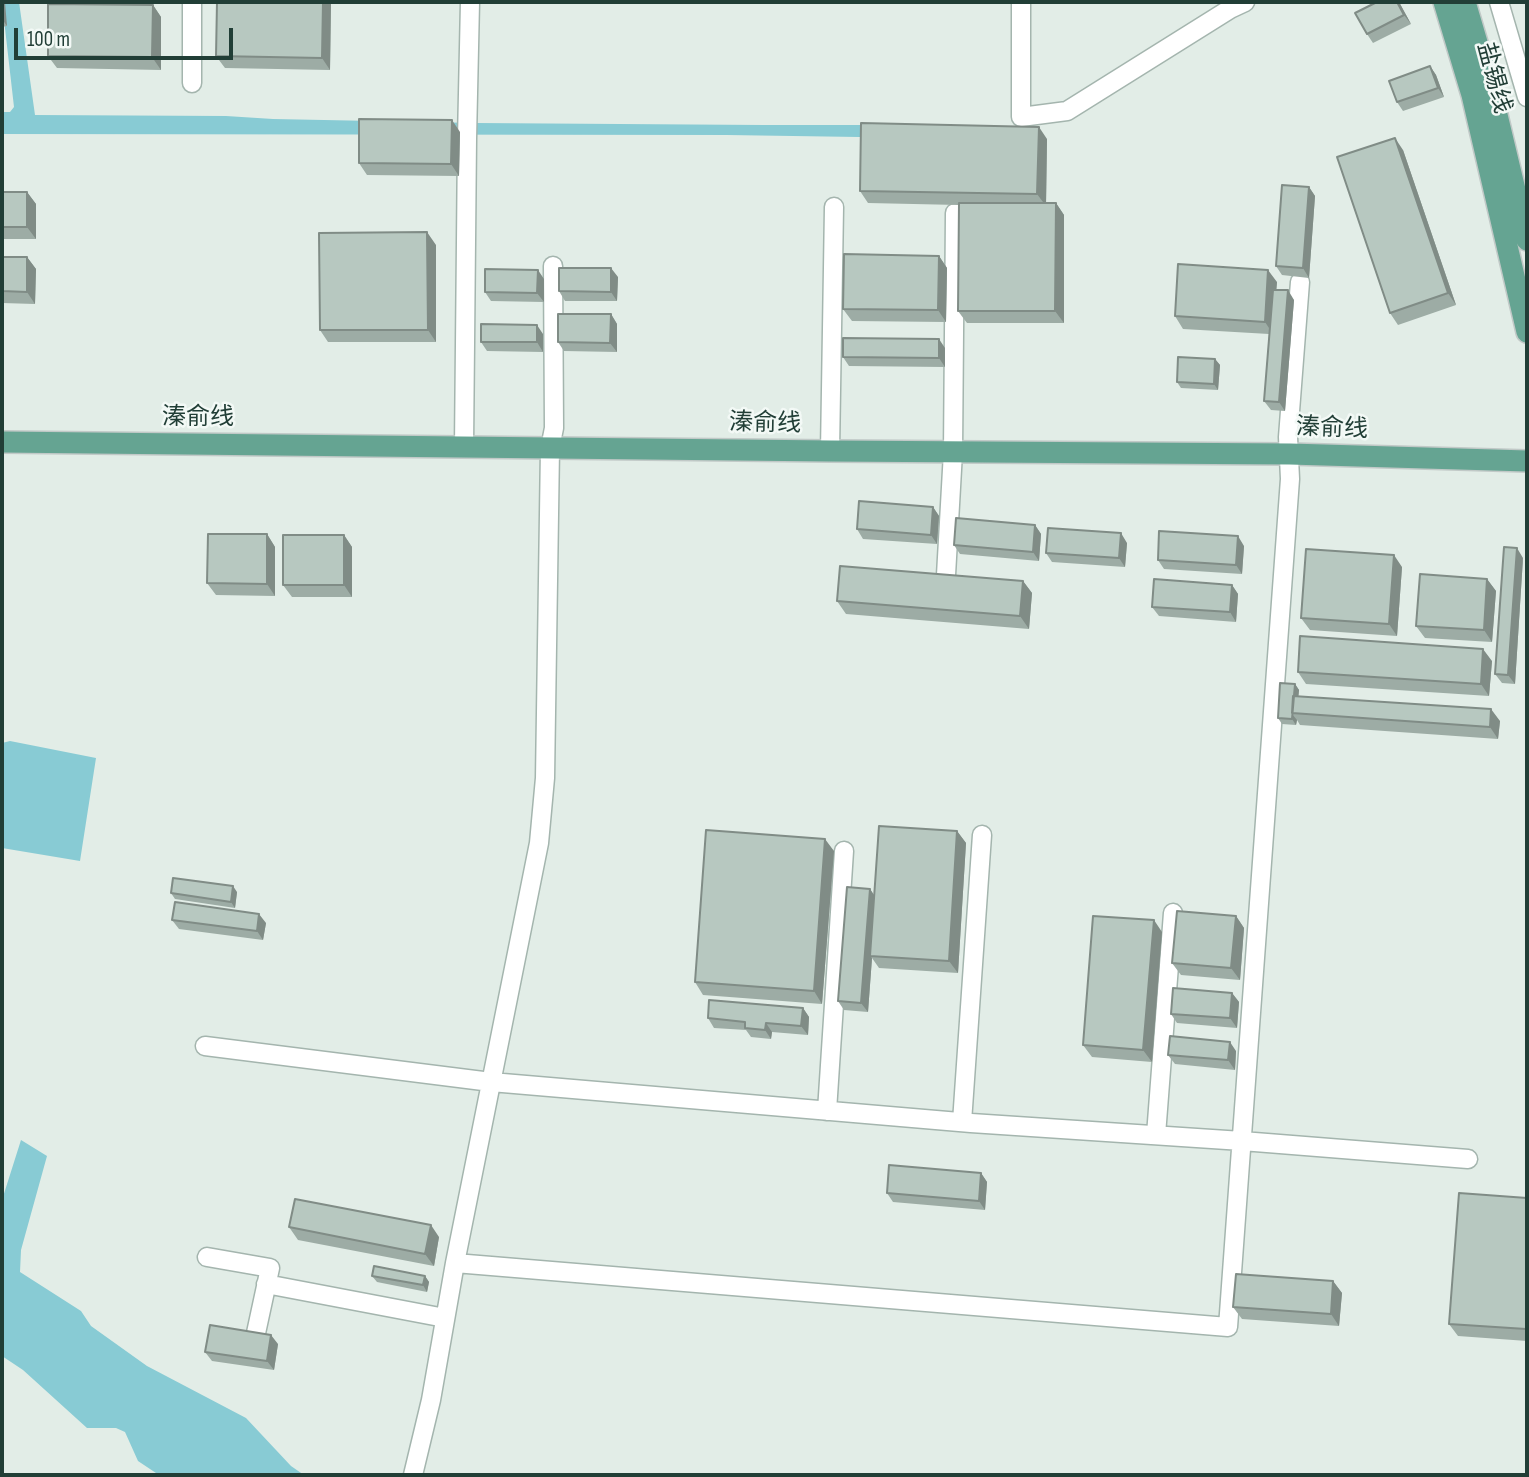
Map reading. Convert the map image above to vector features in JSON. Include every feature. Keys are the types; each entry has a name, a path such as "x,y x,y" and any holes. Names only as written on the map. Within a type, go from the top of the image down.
{"main road":[{"name":"盐锡线","path":"1444,2 1472,95 1527,332"},
{"name":"盐锡线","path":"1465,2 1491,90 1527,240"},
{"name":"溱俞线","path":"2,442 1290,454 1527,461"}],"street":[{"path":"192,2 192,83"},
{"path":"464,446 470,2"},
{"path":"1021,2 1021,117 1067,111 1235,4"},
{"path":"1499,2 1527,97"},
{"path":"830,451 834,207"},
{"path":"946,575 953,452 955,213"},
{"path":"413,1475 431,1400 455,1263 539,843 545,778 550,448 554,428 553,266"},
{"path":"455,1263 1228,1327 1290,479 1288,437 1300,282"},
{"path":"962,1122 982,835"},
{"path":"827,1111 844,851"},
{"path":"1156,1135 1173,913"},
{"path":"205,1045 491,1082 962,1122 1468,1158"},
{"path":"207,1257 270,1268 256,1333"},
{"path":"266,1284 445,1318"}],"water":[{"path":"2,2 19,2 35,115 226,116 476,123 990,125 991,139 727,135 2,134 2,112 10,112 14,107"},
{"path":"10,741 96,758 80,861 2,848 2,743"},
{"path":"21,1140 47,1156 21,1250 20,1272 81,1311 91,1326 147,1366 246,1418 291,1466 304,1475 159,1475 138,1461 125,1432 116,1428 87,1428 23,1370 2,1356 2,1200"}],"building":[{"path":"217,2 323,2 322,58 216,56"},
{"path":"1377,2 1397,2 1404,15 1367,34 1355,13"},
{"path":"48,4 153,5 152,57 48,56"},
{"path":"1430,66 1438,88 1397,102 1389,81"},
{"path":"359,119 452,120 451,164 359,163"},
{"path":"861,123 1039,127 1037,194 860,191"},
{"path":"1395,138 1448,293 1390,313 1337,157"},
{"path":"1282,185 1309,187 1303,268 1276,266"},
{"path":"2,192 27,192 27,227 2,227"},
{"path":"959,203 1056,203 1055,311 958,311"},
{"path":"427,232 428,330 320,330 319,233"},
{"path":"844,254 939,256 938,310 843,309"},
{"path":"2,257 27,257 27,292 2,291"},
{"path":"1178,264 1268,270 1265,322 1175,316"},
{"path":"559,268 611,268 611,292 559,291"},
{"path":"485,269 538,270 537,293 485,292"},
{"path":"1273,290 1288,290 1279,402 1264,401"},
{"path":"558,314 611,314 610,343 558,342"},
{"path":"481,324 537,325 537,342 481,342"},
{"path":"843,338 939,339 939,358 843,357"},
{"path":"1178,357 1215,359 1214,384 1177,382"},
{"path":"859,501 933,507 931,535 857,529"},
{"path":"956,518 1035,525 1033,552 954,545"},
{"path":"1048,528 1121,533 1119,558 1046,553"},
{"path":"1159,531 1238,536 1236,565 1158,560"},
{"path":"208,534 267,534 267,584 207,583"},
{"path":"283,535 344,535 344,585 283,585"},
{"path":"1504,547 1517,548 1508,675 1495,674"},
{"path":"1306,549 1394,555 1389,624 1301,618"},
{"path":"840,566 1023,581 1020,616 837,601"},
{"path":"1420,574 1487,579 1484,630 1416,626"},
{"path":"1154,579 1232,585 1230,612 1152,607"},
{"path":"1300,636 1483,649 1481,684 1298,672"},
{"path":"1280,683 1295,684 1292,719 1278,718"},
{"path":"1293,696 1491,709 1490,727 1292,713"},
{"path":"879,826 957,831 949,961 870,956"},
{"path":"706,830 825,839 814,991 695,982"},
{"path":"173,878 233,886 231,902 171,893"},
{"path":"847,887 870,889 861,1003 838,1001"},
{"path":"175,902 259,914 257,931 172,920"},
{"path":"1177,911 1236,916 1231,968 1172,963"},
{"path":"1093,916 1154,920 1143,1050 1083,1045"},
{"path":"1173,988 1232,993 1230,1018 1171,1014"},
{"path":"709,1000 803,1008 801,1026 766,1023 765,1030 745,1028 745,1022 708,1018"},
{"path":"1170,1036 1230,1042 1228,1060 1168,1055"},
{"path":"889,1165 981,1173 979,1201 887,1193"},
{"path":"1459,1193 1527,1198 1526,1329 1449,1324"},
{"path":"295,1199 431,1225 425,1254 289,1227"},
{"path":"374,1266 425,1276 423,1285 372,1276"},
{"path":"1236,1274 1333,1281 1331,1314 1233,1307"},
{"path":"210,1325 271,1335 267,1361 205,1352"}]}
